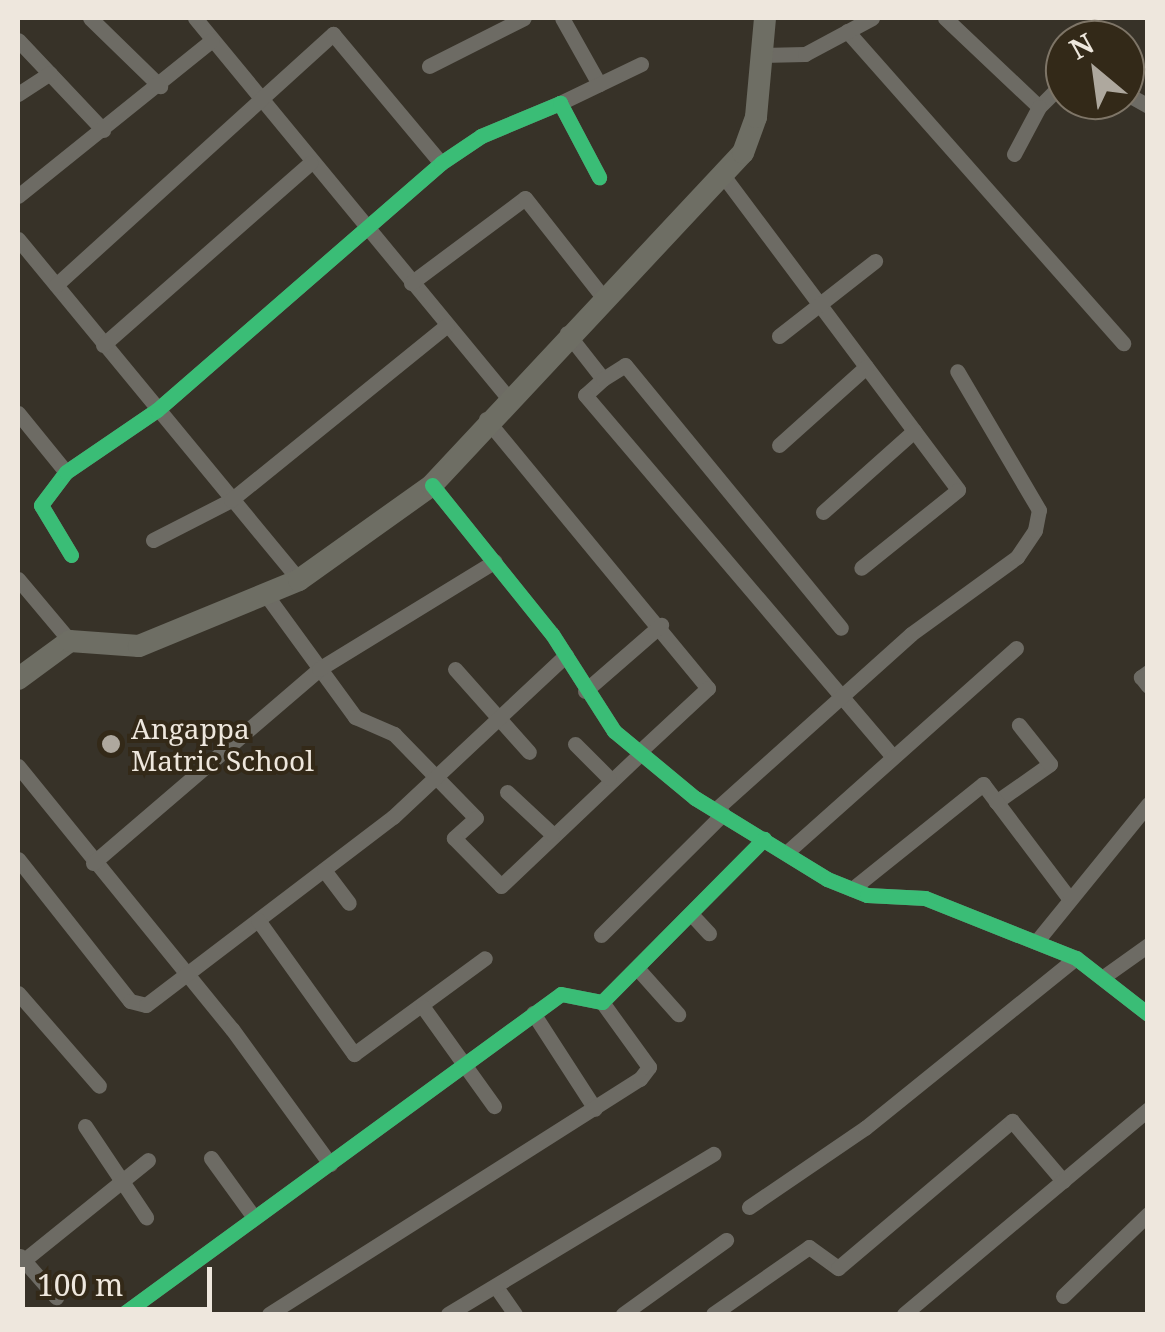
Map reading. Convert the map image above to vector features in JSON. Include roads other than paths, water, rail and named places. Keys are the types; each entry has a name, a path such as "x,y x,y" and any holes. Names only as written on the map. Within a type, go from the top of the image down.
{"main road":[{"path":"18,679 70,641 139,646 299,580 432,485 486,419 744,153 756,117 766,18"}],"street":[{"path":"90,18 160,86"},
{"path":"195,18 310,164 508,396"},
{"path":"429,66 524,18"},
{"path":"562,18 599,84"},
{"path":"762,55 805,54 872,18"},
{"path":"945,18 1039,107"},
{"path":"847,31 1123,343"},
{"path":"56,285 334,34 441,164"},
{"path":"18,40 103,130"},
{"path":"18,196 160,86 212,40"},
{"path":"71,554 41,501 66,472 157,410 363,226 441,164 481,136 641,64"},
{"path":"18,94 50,73"},
{"path":"1014,154 1045,101"},
{"path":"560,103 599,177"},
{"path":"103,345 310,164"},
{"path":"722,174 958,490 861,568"},
{"path":"411,283 525,198 602,297"},
{"path":"18,239 299,580"},
{"path":"779,336 875,262"},
{"path":"153,540 231,500 447,325"},
{"path":"568,333 603,380"},
{"path":"842,628 625,366 586,396 839,700 890,754"},
{"path":"779,446 866,367"},
{"path":"601,935 719,812 839,700 911,634 1017,557 1035,530 1039,510 957,371"},
{"path":"18,413 66,472"},
{"path":"264,592 354,717 394,734 476,818 454,838 501,886 609,778 708,688 661,625 486,419"},
{"path":"823,512 914,431"},
{"path":"432,485 566,654 586,691 639,753 719,812 852,889 925,898 1076,958 1106,976 1148,1014"},
{"path":"93,863 319,668 495,561"},
{"path":"18,579 70,641"},
{"path":"586,691 661,625"},
{"path":"786,853 890,754 1016,648"},
{"path":"18,858 136,1006 324,870 500,722 566,654"},
{"path":"455,669 529,752"},
{"path":"1148,672 1140,677 1148,686"},
{"path":"996,802 1050,764 1019,725"},
{"path":"575,744 609,778"},
{"path":"18,766 330,1164"},
{"path":"852,889 983,784 1069,898"},
{"path":"507,792 552,834"},
{"path":"1036,942 1148,804"},
{"path":"602,1002 764,839"},
{"path":"324,870 349,903"},
{"path":"692,915 709,933"},
{"path":"258,920 354,1054 486,958"},
{"path":"1106,976 1148,945"},
{"path":"749,1206 865,1128 1076,958"},
{"path":"638,968 678,1014"},
{"path":"123,1314 566,992 602,1002 649,1067 595,1109 269,1314"},
{"path":"18,993 98,1086"},
{"path":"423,1007 494,1106"},
{"path":"534,1013 595,1109"},
{"path":"904,1314 1148,1110"},
{"path":"712,1314 809,1247 838,1268 1012,1122 1063,1181"},
{"path":"85,1126 146,1216"},
{"path":"448,1314 712,1154"},
{"path":"211,1158 253,1216"},
{"path":"56,1296 20,1259 148,1160"},
{"path":"1063,1296 1148,1214"},
{"path":"623,1314 726,1240"},
{"path":"496,1287 515,1314"},
{"path":"292,1299 302,1314"}],"place":[{"name":"Angappa Matric School","path":"111,744"}]}
